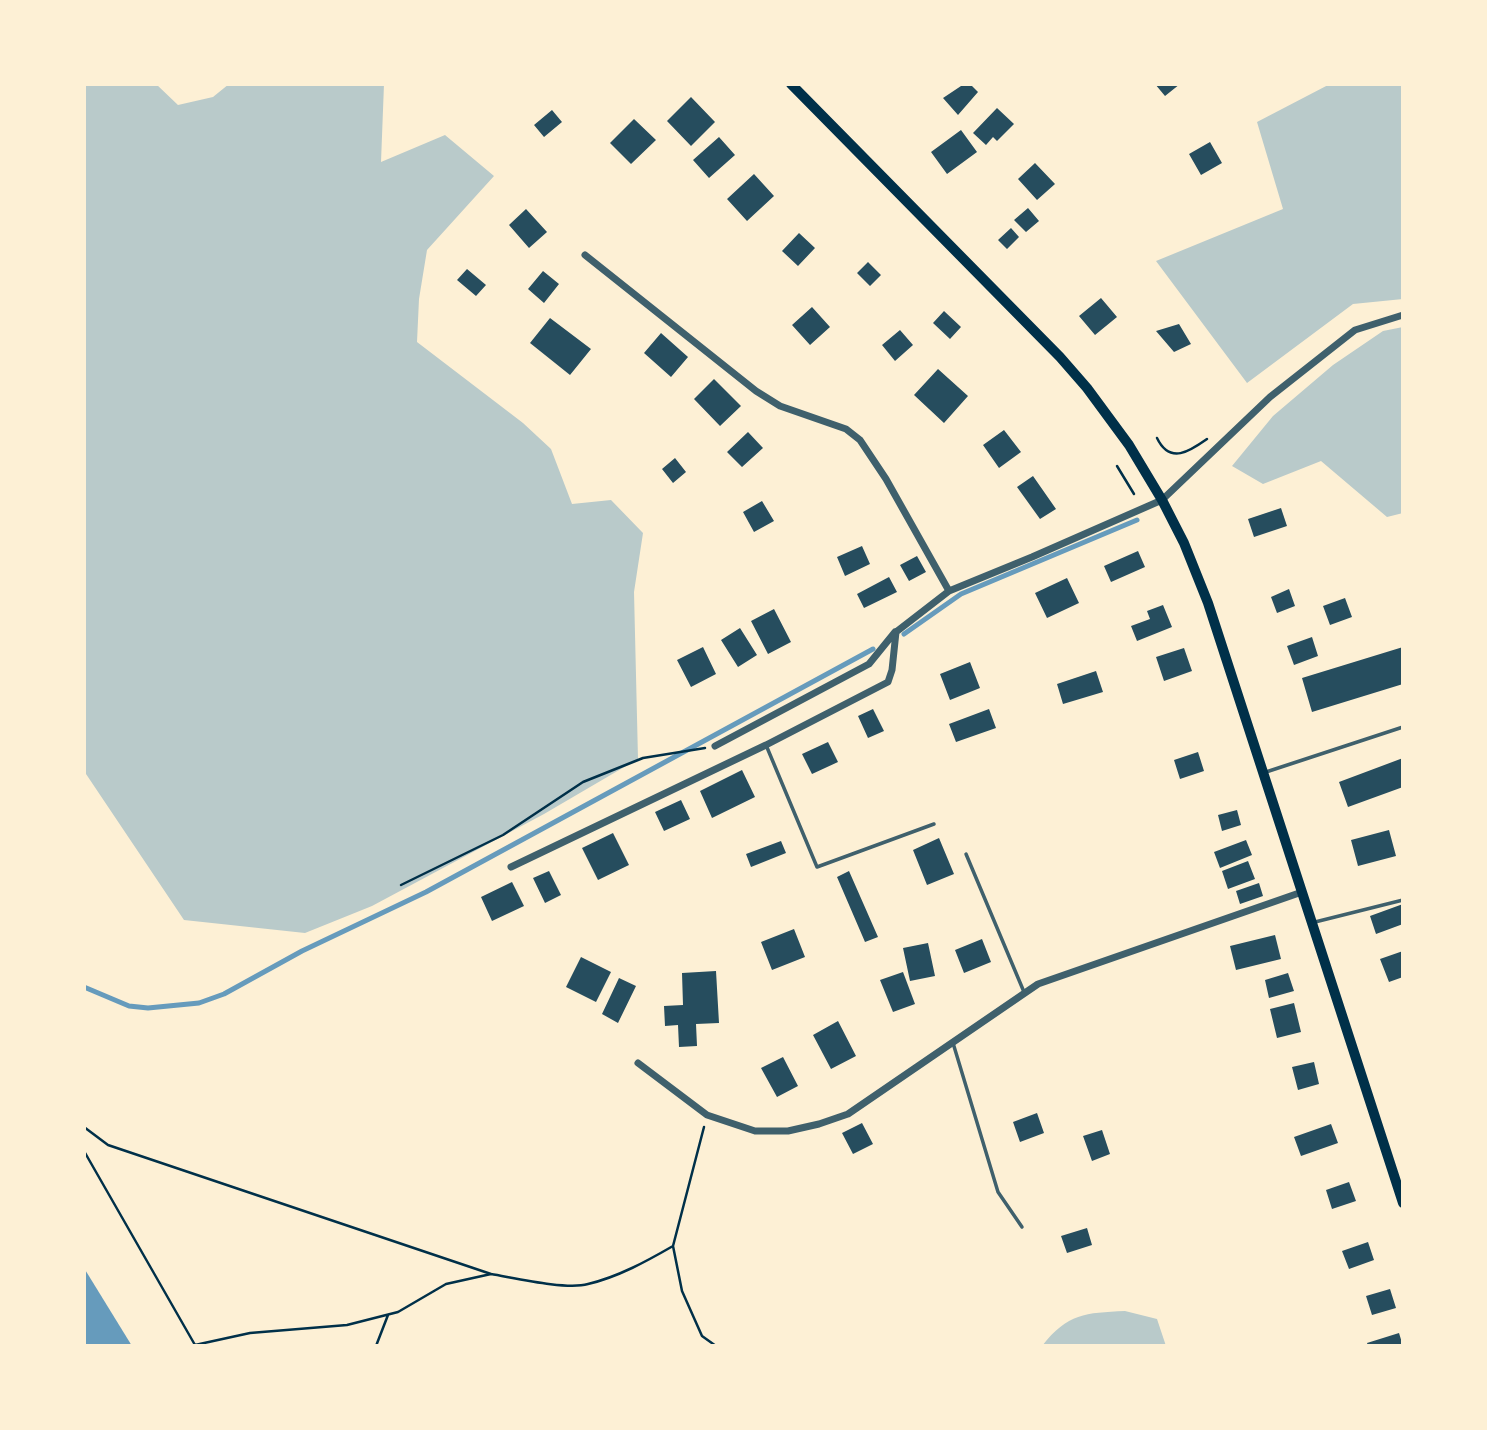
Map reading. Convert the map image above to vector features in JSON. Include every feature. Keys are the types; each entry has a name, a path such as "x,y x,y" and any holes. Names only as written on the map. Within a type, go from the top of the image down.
{"main road":[{"path":"791,84 1060,357 1110,418 1162,500 1203,587 1403,1203"}],"street":[{"path":"585,255 757,391 780,406 846,429 860,440 886,479 949,591"},
{"path":"715,746 869,664 896,632 949,591 1162,500 1270,397 1354,330 1403,315"},
{"path":"511,867 766,745 888,682 896,632"},
{"path":"638,1063 707,1115 755,1131 788,1131 819,1124 848,1114 1038,984 1302,892"}],"lane":[{"path":"1264,772 1403,727"},
{"path":"766,745 817,867 934,824"},
{"path":"966,854 1025,994"},
{"path":"1313,923 1403,900"},
{"path":"953,1043 998,1192 1021,1227"}],"path":[{"path":"1157,438 1166,451 1177,454 1188,453 1207,439"},
{"path":"1117,466 1133,494"},
{"path":"401,885 503,835 583,782 643,758 715,746"},
{"path":"707,1115 673,1246 682,1291 702,1336 716,1346"},
{"path":"84,1127 108,1145 491,1274 539,1283 586,1285 644,1263 673,1246"},
{"path":"84,1152 195,1345 250,1333 347,1325 398,1312 446,1284 491,1274"},
{"path":"376,1346 388,1315"}],"shaded area":[{"path":"84,84 156,84 178,105 213,97 229,84 384,84 381,162 445,135 494,176 427,250 419,299 417,342 523,423 551,449 572,504 611,500 643,533 634,592 638,759 544,814 372,906 305,933 184,920 84,771"},
{"path":"1330,84 1403,84 1403,299 1353,304 1247,383 1156,261 1283,209 1257,122"},
{"path":"1403,327 1403,513 1387,517 1321,461 1263,484 1232,466 1273,416 1333,365 1383,331"},
{"path":"1125,1311 1157,1319 1166,1346 1042,1346 1060,1327 1078,1317"}],"water":[{"path":"84,1268 132,1346 84,1346"}],"building":[{"path":"964,84 970,84 978,92 958,115 943,98"},
{"path":"1155,84 1180,84 1165,96"},
{"path":"691,97 715,122 691,146 667,121"},
{"path":"997,108 1014,124 997,141 993,137 986,145 973,133"},
{"path":"552,110 562,122 544,137 534,125"},
{"path":"634,119 656,140 631,164 610,143"},
{"path":"961,130 977,152 947,174 931,152"},
{"path":"719,137 735,155 709,178 693,160"},
{"path":"1210,142 1222,163 1201,175 1189,154"},
{"path":"1035,163 1055,184 1037,200 1018,179"},
{"path":"754,174 774,196 747,221 727,199"},
{"path":"1028,208 1039,221 1026,232 1014,220"},
{"path":"526,209 547,232 529,248 509,225"},
{"path":"1011,228 1019,237 1007,249 998,240"},
{"path":"799,233 815,248 798,266 782,251"},
{"path":"868,262 881,275 870,286 857,273"},
{"path":"467,269 486,285 476,296 457,280"},
{"path":"543,271 559,284 544,303 528,289"},
{"path":"1101,298 1117,317 1095,335 1079,316"},
{"path":"812,307 830,327 810,345 792,325"},
{"path":"944,311 961,327 950,339 933,323"},
{"path":"550,318 591,349 570,375 530,343"},
{"path":"1179,324 1191,344 1174,352 1156,331"},
{"path":"900,330 913,345 895,361 882,345"},
{"path":"661,333 688,357 671,377 644,353"},
{"path":"938,369 968,396 944,423 914,395"},
{"path":"714,379 741,406 720,426 694,399"},
{"path":"1004,430 1021,452 999,468 983,445"},
{"path":"748,432 763,448 742,467 727,452"},
{"path":"675,458 686,472 673,483 662,469"},
{"path":"1033,476 1056,509 1040,519 1017,487"},
{"path":"762,501 774,521 754,532 743,512"},
{"path":"1281,508 1287,526 1254,537 1248,519"},
{"path":"862,546 870,564 845,576 837,557"},
{"path":"1138,551 1145,567 1111,582 1104,566"},
{"path":"917,556 926,572 909,581 900,565"},
{"path":"889,577 897,592 864,608 857,594"},
{"path":"1067,578 1079,603 1047,618 1035,593"},
{"path":"1289,589 1295,606 1277,613 1271,597"},
{"path":"1345,598 1352,617 1330,625 1323,606"},
{"path":"1163,605 1172,627 1137,641 1131,626 1150,619 1147,611"},
{"path":"774,609 791,642 768,654 751,621"},
{"path":"740,628 757,655 738,667 721,640"},
{"path":"1312,637 1318,656 1294,665 1287,646"},
{"path":"703,647 716,674 691,687 677,660"},
{"path":"1403,647 1403,684 1312,712 1302,678"},
{"path":"1184,648 1192,671 1164,681 1156,657"},
{"path":"970,662 980,688 950,700 940,674"},
{"path":"1096,671 1103,692 1063,704 1057,684"},
{"path":"873,709 884,731 868,738 858,716"},
{"path":"989,709 996,728 956,742 949,724"},
{"path":"828,742 838,762 812,774 802,754"},
{"path":"1198,752 1204,771 1180,779 1174,760"},
{"path":"1403,758 1403,787 1348,807 1339,782"},
{"path":"742,770 755,797 712,818 700,791"},
{"path":"681,800 690,819 664,831 655,812"},
{"path":"1237,810 1241,825 1222,831 1218,815"},
{"path":"1389,830 1396,856 1358,866 1351,840"},
{"path":"613,833 629,865 598,880 582,848"},
{"path":"939,838 954,874 927,885 913,850"},
{"path":"1246,840 1252,855 1220,868 1214,852"},
{"path":"781,841 786,853 751,867 746,854"},
{"path":"1248,861 1255,879 1228,889 1222,871"},
{"path":"549,871 561,895 545,903 533,878"},
{"path":"849,871 878,937 865,942 837,877"},
{"path":"512,882 524,906 492,921 481,897"},
{"path":"1259,883 1263,896 1240,904 1236,891"},
{"path":"1403,904 1403,924 1376,934 1370,916"},
{"path":"794,929 805,957 772,970 761,942"},
{"path":"1275,935 1281,959 1236,970 1230,946"},
{"path":"982,939 991,962 964,973 955,950"},
{"path":"928,943 935,976 910,981 903,948"},
{"path":"1403,951 1403,977 1389,982 1380,959"},
{"path":"581,957 611,972 596,1002 566,987"},
{"path":"716,971 719,1023 696,1024 697,1046 679,1047 678,1025 665,1026 664,1006 683,1005 682,973"},
{"path":"903,972 915,1004 893,1012 880,980"},
{"path":"1288,973 1294,991 1269,998 1265,980"},
{"path":"619,978 636,986 618,1023 602,1014"},
{"path":"1294,1003 1301,1032 1277,1038 1270,1009"},
{"path":"838,1021 856,1056 831,1069 813,1035"},
{"path":"783,1057 798,1086 777,1097 761,1068"},
{"path":"1314,1062 1319,1084 1298,1090 1292,1067"},
{"path":"1037,1113 1044,1133 1020,1142 1013,1122"},
{"path":"862,1123 873,1144 853,1154 842,1133"},
{"path":"1331,1124 1338,1143 1301,1156 1294,1137"},
{"path":"1102,1130 1110,1154 1092,1161 1083,1136"},
{"path":"1349,1182 1356,1201 1332,1209 1326,1190"},
{"path":"1087,1228 1092,1245 1067,1253 1061,1236"},
{"path":"1368,1242 1374,1260 1349,1269 1342,1251"},
{"path":"1390,1289 1396,1308 1372,1315 1366,1296"},
{"path":"1399,1333 1403,1346 1368,1346 1367,1343"}],"waterway":[{"path":"904,634 961,594 1137,520"},
{"path":"84,987 129,1006 148,1008 199,1003 224,994 302,951 426,892 873,649"}]}
